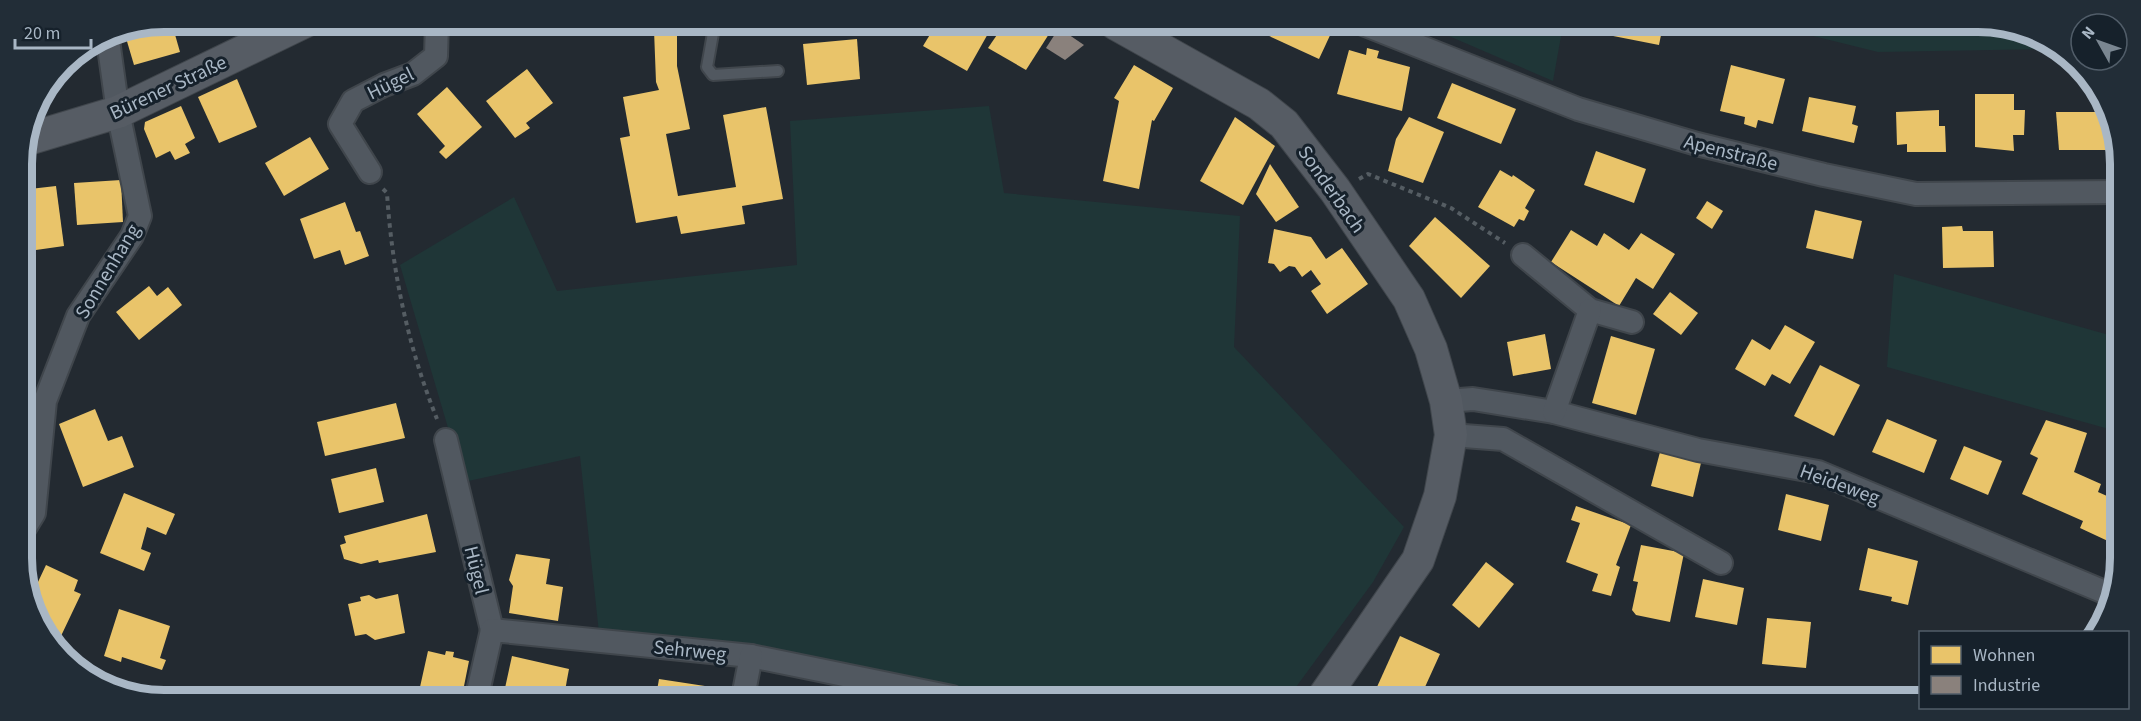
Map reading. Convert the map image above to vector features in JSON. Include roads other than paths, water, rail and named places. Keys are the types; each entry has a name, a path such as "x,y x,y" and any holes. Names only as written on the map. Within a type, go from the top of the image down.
{"street":[{"name":"Bürener Straße","path":"35,137 118,112 283,32"},
{"name":"Hügel","path":"370,172 340,124 353,101 413,74 436,56 437,32"},
{"name":"Sonderbach","path":"1130,32 1259,104 1284,124 1335,190 1409,299 1431,349 1446,401 1451,435 1440,495 1418,560 1329,689"},
{"name":"Apenstraße","path":"1383,32 1578,109 1697,144 1824,175 1916,194 2110,192"},
{"name":"Sonnenhang","path":"32,516 45,401 78,316 132,236 140,216 118,112 108,43"},
{"path":"1523,255 1590,310 1632,322"},
{"path":"1554,412 1590,310"},
{"name":"Heideweg","path":"1446,401 1473,399 1554,412 1698,450 1818,472 2105,592"},
{"path":"1451,435 1503,439 1722,563"},
{"name":"Hügel","path":"446,440 492,630"},
{"path":"478,690 492,630"},
{"name":"Sehrweg","path":"492,630 751,656 916,690"},
{"path":"744,690 751,656"}],"lane":[{"path":"714,32 707,67 713,75 778,71"}]}
